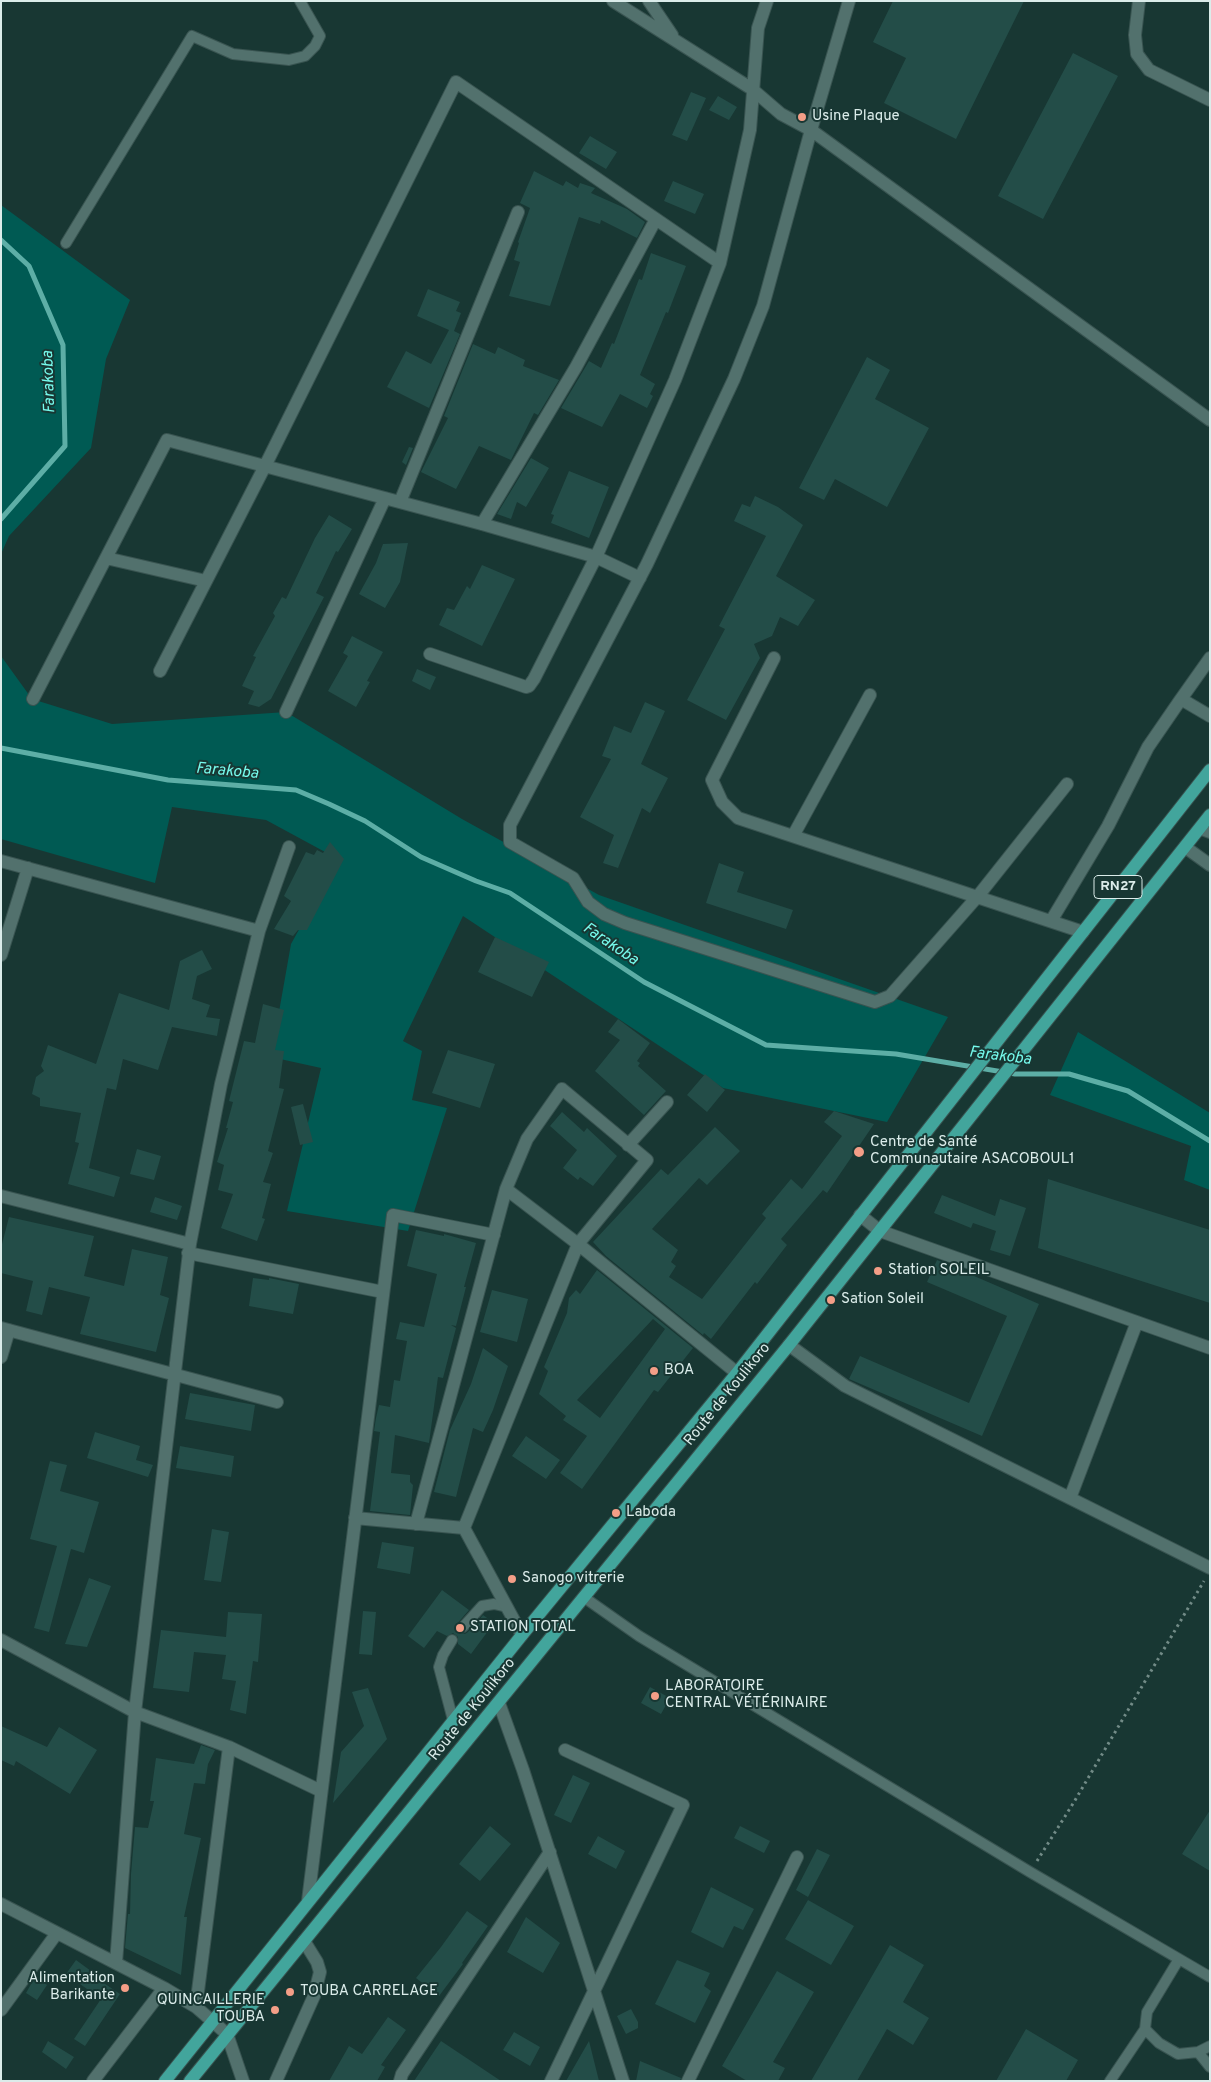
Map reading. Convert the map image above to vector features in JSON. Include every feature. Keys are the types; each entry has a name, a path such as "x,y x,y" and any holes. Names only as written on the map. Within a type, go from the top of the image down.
{"main road":[{"name":"RN27","path":"860,1215 1210,770"},
{"name":"RN27","path":"880,1231 1186,847 1204,831 1210,815"},
{"name":"Route de Koulikoro","path":"213,2021 522,1635 737,1373 860,1215"},
{"name":"Route de Koulikoro","path":"227,2034 499,1703 880,1231"},
{"name":"RN27","path":"165,2081 213,2021"},
{"name":"RN27","path":"190,2081 227,2034"}],"street":[{"path":"613,1 752,89 781,114 810,130 1210,420"},
{"path":"649,1 675,39"},
{"path":"430,654 529,686 596,557 675,380 720,263 750,130 758,28 767,1"},
{"path":"850,1 810,130 763,306 734,379 640,578 510,825 510,842 573,878 588,902 604,914 634,926 875,1002 890,996 978,896 1067,784"},
{"path":"1139,1 1135,35 1137,54 1148,70 1210,100"},
{"path":"160,671 265,466 456,82 720,263"},
{"path":"400,502 518,212"},
{"path":"482,524 576,367 656,219"},
{"path":"33,699 167,440 482,524 596,557 640,578"},
{"path":"286,712 385,498"},
{"path":"106,558 206,581"},
{"path":"774,658 712,780 722,802 738,818 1083,932"},
{"path":"1051,921 1108,826 1148,747 1210,658"},
{"path":"793,836 870,695"},
{"path":"1181,699 1210,716"},
{"path":"116,1963 135,1712 189,1249 221,1084 259,931 289,847"},
{"path":"1186,847 1210,865"},
{"path":"1,861 259,931"},
{"path":"1,955 28,868"},
{"path":"416,1524 506,1188 527,1139 562,1089 647,1160 578,1244 464,1528"},
{"path":"628,1145 667,1102"},
{"path":"506,1188 737,1373"},
{"path":"1,1196 189,1249 383,1292"},
{"path":"308,1902 393,1215 494,1235"},
{"path":"860,1215 880,1231 1210,1348"},
{"path":"1070,1498 1137,1322"},
{"path":"1,1357 5,1329 277,1402"},
{"path":"789,1345 846,1386 1070,1498 1207,1574"},
{"path":"355,1518 464,1528"},
{"path":"464,1528 522,1635"},
{"path":"1,1640 135,1712 230,1747 321,1792"},
{"path":"499,1703 550,1852 623,2081"},
{"path":"196,2006 230,1747"},
{"path":"551,2081 683,1805 565,1750"},
{"path":"400,2081 402,2074 550,1852"},
{"path":"688,2081 797,1857"},
{"path":"1,1904 196,2006 227,2034 243,2081"},
{"path":"1,2010 58,1933"},
{"path":"276,2081 314,1996 320,1972 317,1962 304,1942"},
{"path":"93,2081 164,1988"}],"lane":[{"path":"66,243 192,36 233,54 289,60 305,56 315,46 320,36 300,1"},
{"path":"584,1598 648,1641 1030,1872 1210,1977"},
{"path":"463,1627 482,1606 494,1604 507,1607"},
{"path":"452,1640 443,1655 439,1668 454,1720"},
{"path":"1110,2081 1145,2029 1147,2012 1179,1959"},
{"path":"1145,2029 1159,2043 1178,2054 1198,2052 1210,2046"},
{"path":"1198,2052 1210,2067"}],"path":[{"path":"1030,1872 1079,1794 1207,1574"}],"shaded area":[{"path":"1,205 130,300 106,359 91,448 9,536 1,554"},
{"path":"1,656 32,699 112,724 286,712 462,819 599,895 948,1017 887,1122 723,1088 463,916 403,1041 422,1051 412,1100 447,1108 408,1231 287,1211 321,1068 271,1057 291,944 338,859 266,820 172,807 155,883 1,839"},
{"path":"1078,1032 1210,1113 1210,1190 1184,1180 1191,1146 1050,1095"}],"building":[{"path":"893,1 1024,1 956,139 884,103 906,58 873,42"},
{"path":"1073,53 1118,76 1043,219 998,196"},
{"path":"691,92 706,98 687,141 672,135"},
{"path":"718,96 737,107 729,120 709,110"},
{"path":"590,136 617,152 606,169 579,153"},
{"path":"534,171 563,186 566,181 578,188 580,183 595,188 591,193 627,209 645,222 637,238 601,220 600,224 579,217 550,306 509,296 520,262 514,260 518,242 530,208 520,203"},
{"path":"673,181 704,194 695,214 664,201"},
{"path":"651,253 686,266 668,313 666,312 640,375 655,384 650,394 653,396 647,408 620,394 602,427 561,408 589,361 601,368 612,343 614,344 639,279 642,280"},
{"path":"428,289 460,302 456,311 461,313 454,331 460,334 429,408 387,387 406,351 431,364 449,330 417,316"},
{"path":"473,344 495,354 498,347 525,360 523,366 559,380 538,415 534,413 511,460 479,446 456,489 421,472 448,418 444,416"},
{"path":"867,357 890,370 875,399 929,428 887,507 835,479 824,500 799,488"},
{"path":"409,447 413,448 406,465 402,462"},
{"path":"531,458 549,468 526,507 517,502 511,519 497,514"},
{"path":"569,471 609,487 589,538 551,523 554,515 551,514"},
{"path":"755,496 778,507 803,525 776,576 815,600 798,626 780,617 772,636 754,644 760,658 726,720 687,700 725,629 719,626 766,536 734,521 742,504 750,507"},
{"path":"329,515 352,529 338,552 336,551 316,593 324,597 271,699 259,707 248,704 254,691 242,686 256,657 253,656 275,616 273,613 282,597 286,599 315,538"},
{"path":"408,543 400,582 385,608 359,594 376,563 383,544"},
{"path":"482,565 515,579 482,646 439,625 447,608 454,610 467,586 470,589"},
{"path":"352,636 383,652 367,681 370,682 356,707 328,691 348,656 343,653"},
{"path":"417,669 436,677 430,690 412,681"},
{"path":"645,702 665,711 641,764 668,778 650,813 642,808 618,868 603,863 614,835 580,817 611,759 602,756 614,726 631,733"},
{"path":"330,842 344,859 307,930 298,930 293,936 274,929 291,901 284,896 306,852 314,855 317,850 323,853"},
{"path":"719,863 744,872 737,892 793,910 786,929 706,903"},
{"path":"495,937 549,962 532,997 478,972"},
{"path":"202,950 212,969 197,976 192,999 210,1005 206,1017 220,1019 217,1036 172,1027 158,1070 123,1059 116,1090 107,1088 89,1168 120,1177 114,1197 68,1184 79,1143 75,1142 81,1113 40,1106 40,1098 32,1094 36,1077 44,1071 41,1066 48,1045 96,1064 119,993 169,1010 180,961"},
{"path":"263,1004 284,1010 275,1050 284,1051 279,1088 284,1089 268,1151 273,1153 263,1182 271,1184 262,1218 265,1219 257,1241 221,1228 233,1194 218,1190 224,1165 217,1162 228,1128 226,1128 233,1102 229,1101 244,1041 255,1043"},
{"path":"618,1019 650,1043 637,1061 640,1063 638,1066 666,1091 644,1115 595,1071 620,1040 608,1032"},
{"path":"448,1050 495,1064 480,1108 432,1093"},
{"path":"705,1074 725,1090 707,1112 687,1095"},
{"path":"303,1104 313,1142 300,1145 291,1107"},
{"path":"834,1111 874,1124 827,1193 823,1190 781,1239 787,1245 757,1284 755,1282 711,1339 704,1333 703,1335 606,1256 593,1242 661,1169 668,1175 715,1127 740,1151 707,1185 699,1178 652,1229 678,1250 671,1262 676,1266 669,1277 702,1299 766,1218 762,1214 791,1179 802,1189 842,1136 824,1122"},
{"path":"562,1112 584,1132 587,1128 617,1156 593,1186 580,1177 578,1180 563,1168 577,1150 550,1126"},
{"path":"137,1149 161,1156 154,1180 130,1174"},
{"path":"1048,1179 1210,1230 1210,1303 1038,1248"},
{"path":"942,1195 995,1216 1000,1199 1026,1208 1010,1256 990,1250 996,1231 973,1223 971,1228 934,1213"},
{"path":"155,1197 182,1206 177,1220 150,1212"},
{"path":"9,1217 94,1236 84,1276 124,1286 132,1249 168,1257 160,1295 169,1298 156,1352 80,1334 90,1297 49,1287 42,1315 26,1311 33,1281 1,1273 1,1248"},
{"path":"416,1230 444,1236 444,1234 476,1243 456,1326 451,1325 456,1328 443,1378 438,1377 429,1443 395,1435 391,1473 410,1475 410,1482 413,1485 410,1515 370,1511 380,1432 374,1431 376,1418 379,1405 390,1407 394,1380 400,1381 407,1341 396,1339 400,1322 424,1327 437,1274 407,1266"},
{"path":"937,1260 1039,1304 982,1436 849,1379 860,1356 969,1403 1007,1316 927,1282"},
{"path":"597,1270 693,1348 658,1392 654,1390 582,1489 560,1473 587,1436 563,1420 566,1416 539,1394 548,1371 544,1367 567,1313 569,1298 576,1290 580,1294","holes":["653,1319 665,1329 600,1418 577,1400"]},
{"path":"253,1278 269,1280 269,1278 299,1284 293,1314 249,1306"},
{"path":"492,1290 528,1299 517,1342 480,1332"},
{"path":"483,1348 508,1366 493,1410 483,1432 473,1428 456,1497 434,1492 450,1430 471,1384"},
{"path":"190,1393 255,1405 251,1431 185,1419"},
{"path":"95,1432 140,1446 136,1460 153,1465 148,1477 87,1458"},
{"path":"526,1436 560,1460 546,1479 512,1456"},
{"path":"180,1446 234,1456 231,1477 176,1468"},
{"path":"50,1461 67,1465 60,1491 99,1502 84,1553 71,1549 49,1632 34,1628 57,1546 30,1539"},
{"path":"212,1529 229,1532 221,1582 204,1580"},
{"path":"382,1542 414,1547 410,1574 377,1568"},
{"path":"89,1578 111,1586 87,1647 65,1644"},
{"path":"442,1590 469,1610 456,1625 459,1632 465,1634 468,1632 483,1615 494,1623 471,1654 458,1644 458,1637 453,1633 447,1636 437,1631 424,1648 408,1636"},
{"path":"363,1611 376,1612 372,1655 359,1654"},
{"path":"228,1612 262,1614 258,1662 253,1661 246,1714 230,1710 236,1681 222,1679 226,1655 194,1652 189,1692 153,1688 161,1630 226,1637"},
{"path":"650,1687 670,1698 661,1714 641,1703"},
{"path":"368,1688 387,1739 333,1803 341,1752 364,1726 352,1692"},
{"path":"1,1726 47,1747 59,1727 97,1750 70,1794 16,1761 14,1766 1,1760"},
{"path":"201,1745 215,1750 208,1764 205,1784 194,1783 184,1834 201,1838 184,1917 187,1917 181,1975 125,1948 128,1914 130,1914 135,1827 148,1828 154,1801 150,1801 156,1758 194,1764"},
{"path":"573,1775 590,1783 571,1823 554,1815"},
{"path":"1210,1810 1210,1871 1182,1854"},
{"path":"490,1826 511,1844 480,1881 459,1864"},
{"path":"740,1826 770,1841 764,1853 734,1838"},
{"path":"598,1836 625,1851 616,1869 588,1854"},
{"path":"817,1849 830,1855 808,1897 796,1890"},
{"path":"711,1887 754,1909 743,1930 734,1926 723,1948 691,1932"},
{"path":"808,1900 854,1926 831,1965 785,1939"},
{"path":"467,1911 488,1926 439,1996 416,1978"},
{"path":"526,1917 560,1943 543,1973 507,1952"},
{"path":"890,1945 924,1965 903,2002 929,2018 913,2045 887,2029 857,2081 811,2081"},
{"path":"76,1960 91,1971 89,1973 120,1994 85,2046 74,2039 101,1999 66,1974"},
{"path":"677,1960 710,1973 704,1986 711,1991 695,2023 655,2004"},
{"path":"777,1971 814,1992 773,2062 785,2068 778,2081 747,2081 722,2066"},
{"path":"35,1977 47,1985 37,2000 26,1993"},
{"path":"631,2009 638,2022 638,2028 626,2034 617,2016"},
{"path":"388,2017 406,2030 381,2065 385,2067 377,2081 329,2081 349,2046 362,2054"},
{"path":"1026,2029 1078,2060 1066,2081 996,2081"},
{"path":"514,2032 540,2047 530,2066 503,2050"},
{"path":"48,2041 74,2057 66,2069 42,2052"},
{"path":"441,2041 501,2081 414,2081"},
{"path":"589,2041 599,2081 566,2081"},
{"path":"640,2061 681,2078 680,2081 636,2081"}],"waterway":[{"name":"Farakoba","path":"1,240 29,266 63,345 65,446 1,519"},
{"name":"Farakoba","path":"1,748 168,780 296,790 365,821 421,857 476,881 510,893 644,982 766,1045 896,1054 1015,1074 1069,1074 1128,1091 1210,1141"}],"place":[{"name":"Usine Plaque","path":"802,117"},
{"name":"Centre de Santé Communautaire ASACOBOUL1","path":"859,1152"},
{"name":"Station SOLEIL","path":"878,1271"},
{"name":"Sation Soleil","path":"831,1300"},
{"name":"BOA","path":"654,1371"},
{"name":"Laboda","path":"616,1513"},
{"name":"Sanogo vitrerie","path":"512,1579"},
{"name":"STATION TOTAL","path":"460,1628"},
{"name":"LABORATOIRE CENTRAL VÉTÉRINAIRE","path":"655,1696"},
{"name":"Alimentation Barikante","path":"125,1988"},
{"name":"TOUBA CARRELAGE","path":"290,1992"},
{"name":"QUINCAILLERIE TOUBA","path":"275,2010"}]}
